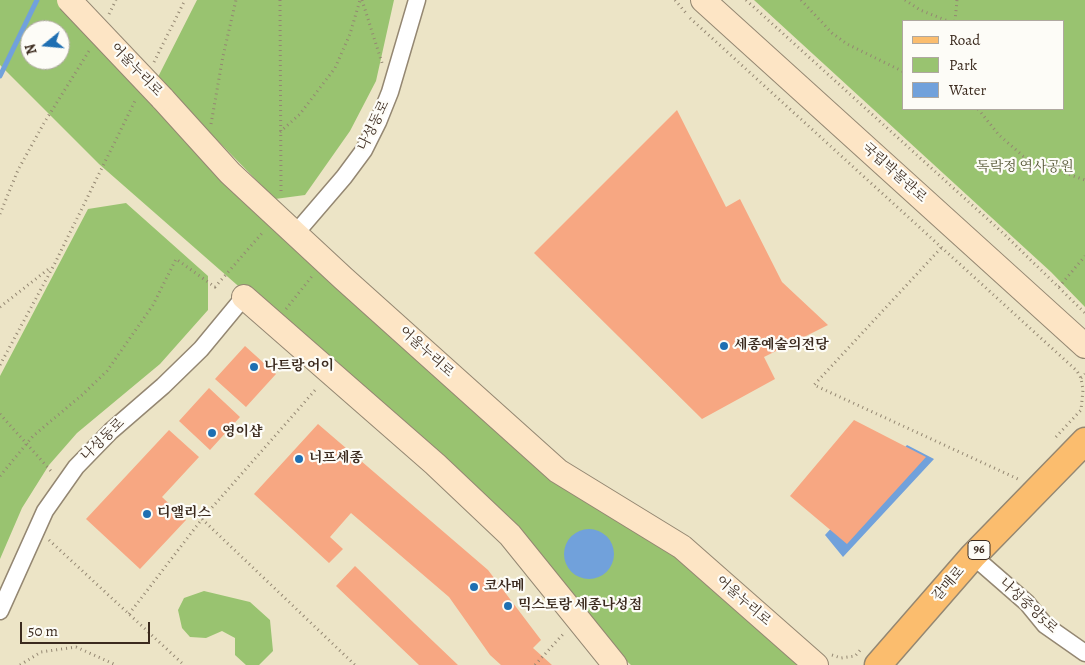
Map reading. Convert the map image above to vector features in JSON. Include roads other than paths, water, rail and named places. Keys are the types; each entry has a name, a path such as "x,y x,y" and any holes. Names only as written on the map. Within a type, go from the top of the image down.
{"main road":[{"name":"갈매로","path":"878,665 973,556 1085,441"}],"street":[{"name":"어울누리로","path":"69,0 230,173 558,471 682,548 820,659"},
{"name":"나성동로","path":"295,234 364,150 390,92 417,0"},
{"name":"국립박물관로","path":"703,0 1085,346"},
{"name":"나성동로","path":"0,611 45,510 76,467 111,431 163,386 194,355 244,297"},
{"path":"244,297 435,464 510,535 615,665"},
{"name":"나성중앙5로","path":"973,556 1026,603 1045,625 1085,653"}],"water":[{"path":"907,445 934,459 843,557 825,535"},
{"path":"589,529 599,531 607,536 612,544 614,554 612,564 607,572 599,577 589,579 579,577 571,572 566,564 564,554 566,544 571,536 579,531"}],"waterway":[{"path":"0,76 37,0"}],"place":[{"name":"세종예술의전당","path":"724,346"},
{"name":"나트랑 어이","path":"254,367"},
{"name":"영이샵","path":"212,433"},
{"name":"너프세종","path":"299,459"},
{"name":"디앨리스","path":"147,514"},
{"name":"코사메","path":"474,587"},
{"name":"믹스토랑 세종나성점","path":"508,606"}],"park label":[{"name":"독락정 역사공원","path":"1025,168"}]}
